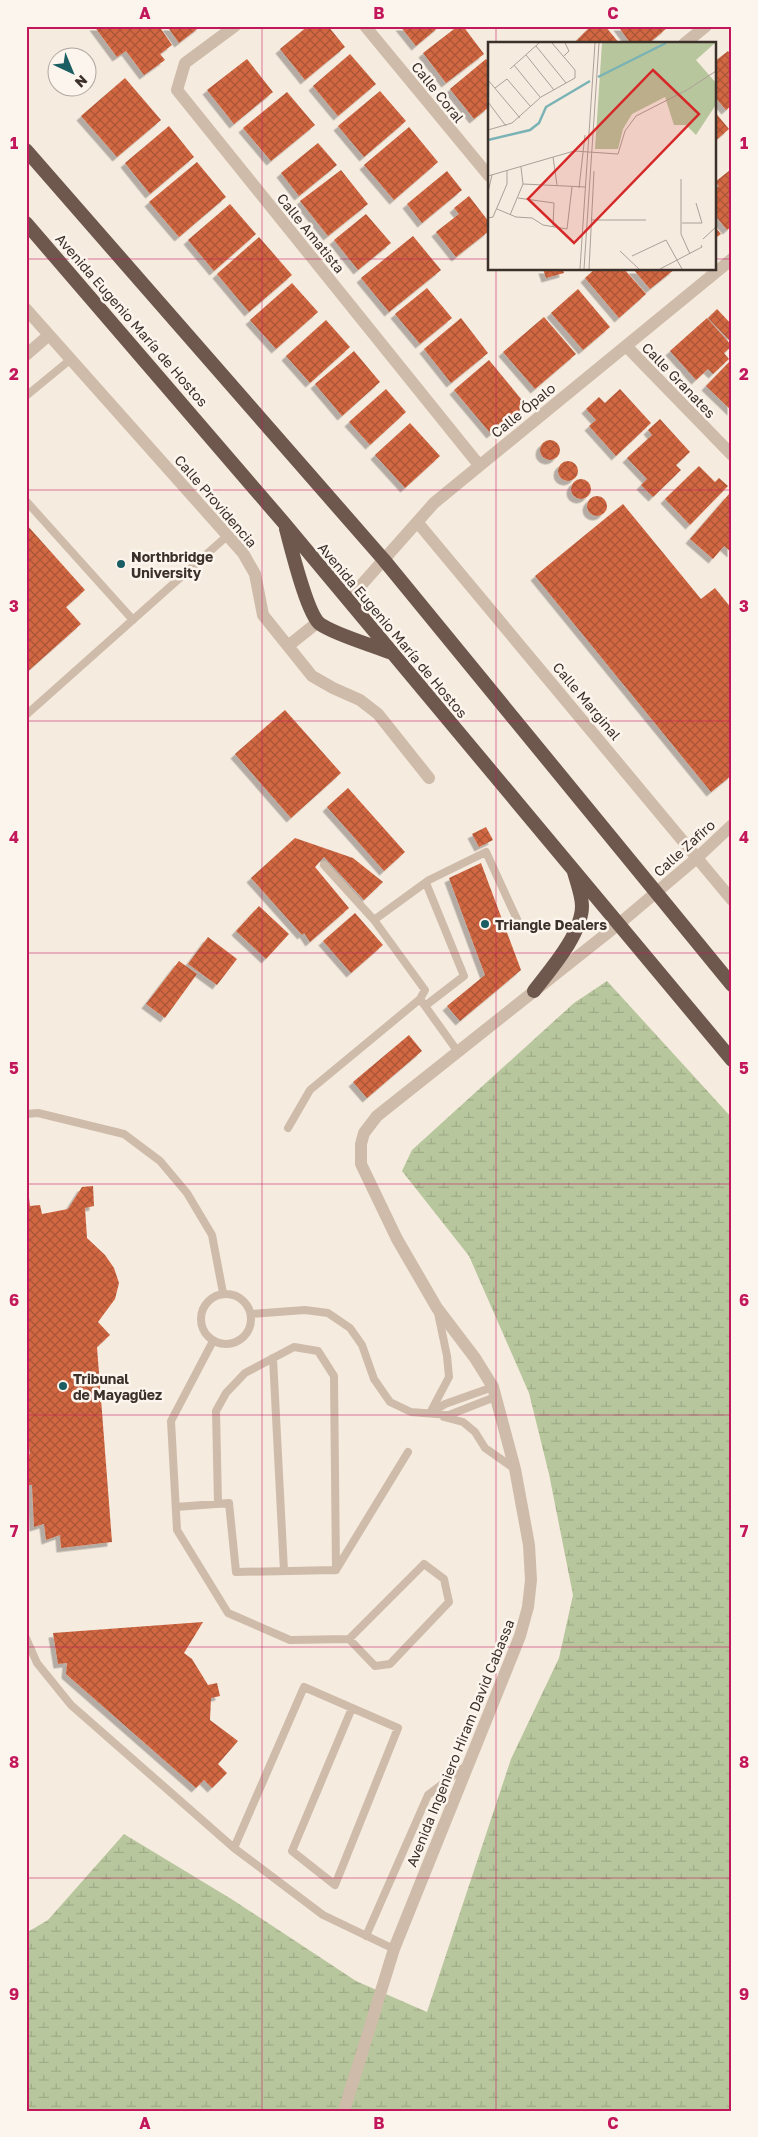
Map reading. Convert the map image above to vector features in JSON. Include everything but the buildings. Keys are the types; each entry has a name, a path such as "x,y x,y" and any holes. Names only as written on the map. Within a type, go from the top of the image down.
{"highway":[{"path":"26,150 384,560 732,986"},
{"name":"Avenida Eugenio María de Hostos","path":"26,223 284,523 390,653 620,923 732,1060"},
{"path":"284,523 309,604 318,622 329,629 390,653"},
{"path":"534,991 556,963 574,933 582,907 573,869"}],"street":[{"name":"Calle Amatista","path":"235,26 185,63 177,90 479,465"},
{"name":"Calle Coral","path":"365,26 488,175"},
{"path":"686,42 706,26"},
{"name":"Calle Ópalo","path":"348,600 434,503 732,259"},
{"name":"Calle Providencia","path":"26,309 243,554 255,574 263,615 312,676 360,700 378,714 430,778"},
{"path":"26,355 49,335"},
{"name":"Calle Granates","path":"626,347 732,455"},
{"name":"Calle Marginal","path":"418,523 732,900"},
{"path":"288,646 318,622"},
{"name":"Calle Zafiro","path":"656,893 732,826"},
{"name":"Avenida Ingeniero Hiram David Cabassa","path":"344,2111 394,1949 520,1636 528,1607 531,1580 529,1545 515,1469 494,1392 475,1358 437,1308 397,1239 361,1164 361,1144 364,1133 377,1116 656,893"}],"lane":[{"path":"26,396 70,359"},
{"path":"26,501 133,620"},
{"path":"26,715 227,536"},
{"path":"374,920 426,883 486,852 521,928"},
{"path":"288,1128 310,1090 420,999 425,990 374,920 324,865"},
{"path":"426,883 464,976 426,1006"},
{"path":"420,999 458,1052"},
{"path":"26,1114 38,1113 124,1134 160,1161 187,1194 212,1235 223,1293"},
{"path":"223,1293 241,1298 252,1314 248,1333 232,1344 213,1341 202,1330 201,1314 208,1300 223,1293"},
{"path":"430,1413 448,1377 447,1356 437,1308"},
{"path":"252,1314 304,1310 328,1314 350,1328 362,1345 374,1379 390,1402 411,1412 449,1415 494,1392"},
{"path":"213,1341 171,1421 177,1530 228,1613 290,1640 349,1639 424,1564 444,1579 449,1602 390,1664 374,1666 349,1639"},
{"path":"218,1504 216,1411 226,1393 245,1373 294,1347 318,1351 334,1376 336,1570"},
{"path":"273,1358 284,1572"},
{"path":"430,1413 463,1422 475,1432 485,1448 515,1469"},
{"path":"336,1570 408,1452"},
{"path":"176,1507 229,1503 236,1572 336,1570"},
{"path":"26,1638 37,1663 71,1705 234,1848 323,1915 394,1949"},
{"path":"234,1848 304,1687 398,1728 335,1885 292,1851 352,1708"},
{"path":"366,1936 428,1795 468,1764"}],"green space":[{"path":"607,981 732,1118 732,2111 26,2111 26,1933 48,1920 124,1834 233,1900 356,1981 427,2012 511,1759 559,1658 573,1595 549,1474 529,1393 469,1256 402,1171 412,1150 574,1003"}],"place":[{"name":"Northbridge University","path":"121,564"},
{"name":"Triangle Dealers","path":"485,924"},
{"name":"Tribunal de Mayagüez","path":"63,1386"}]}
